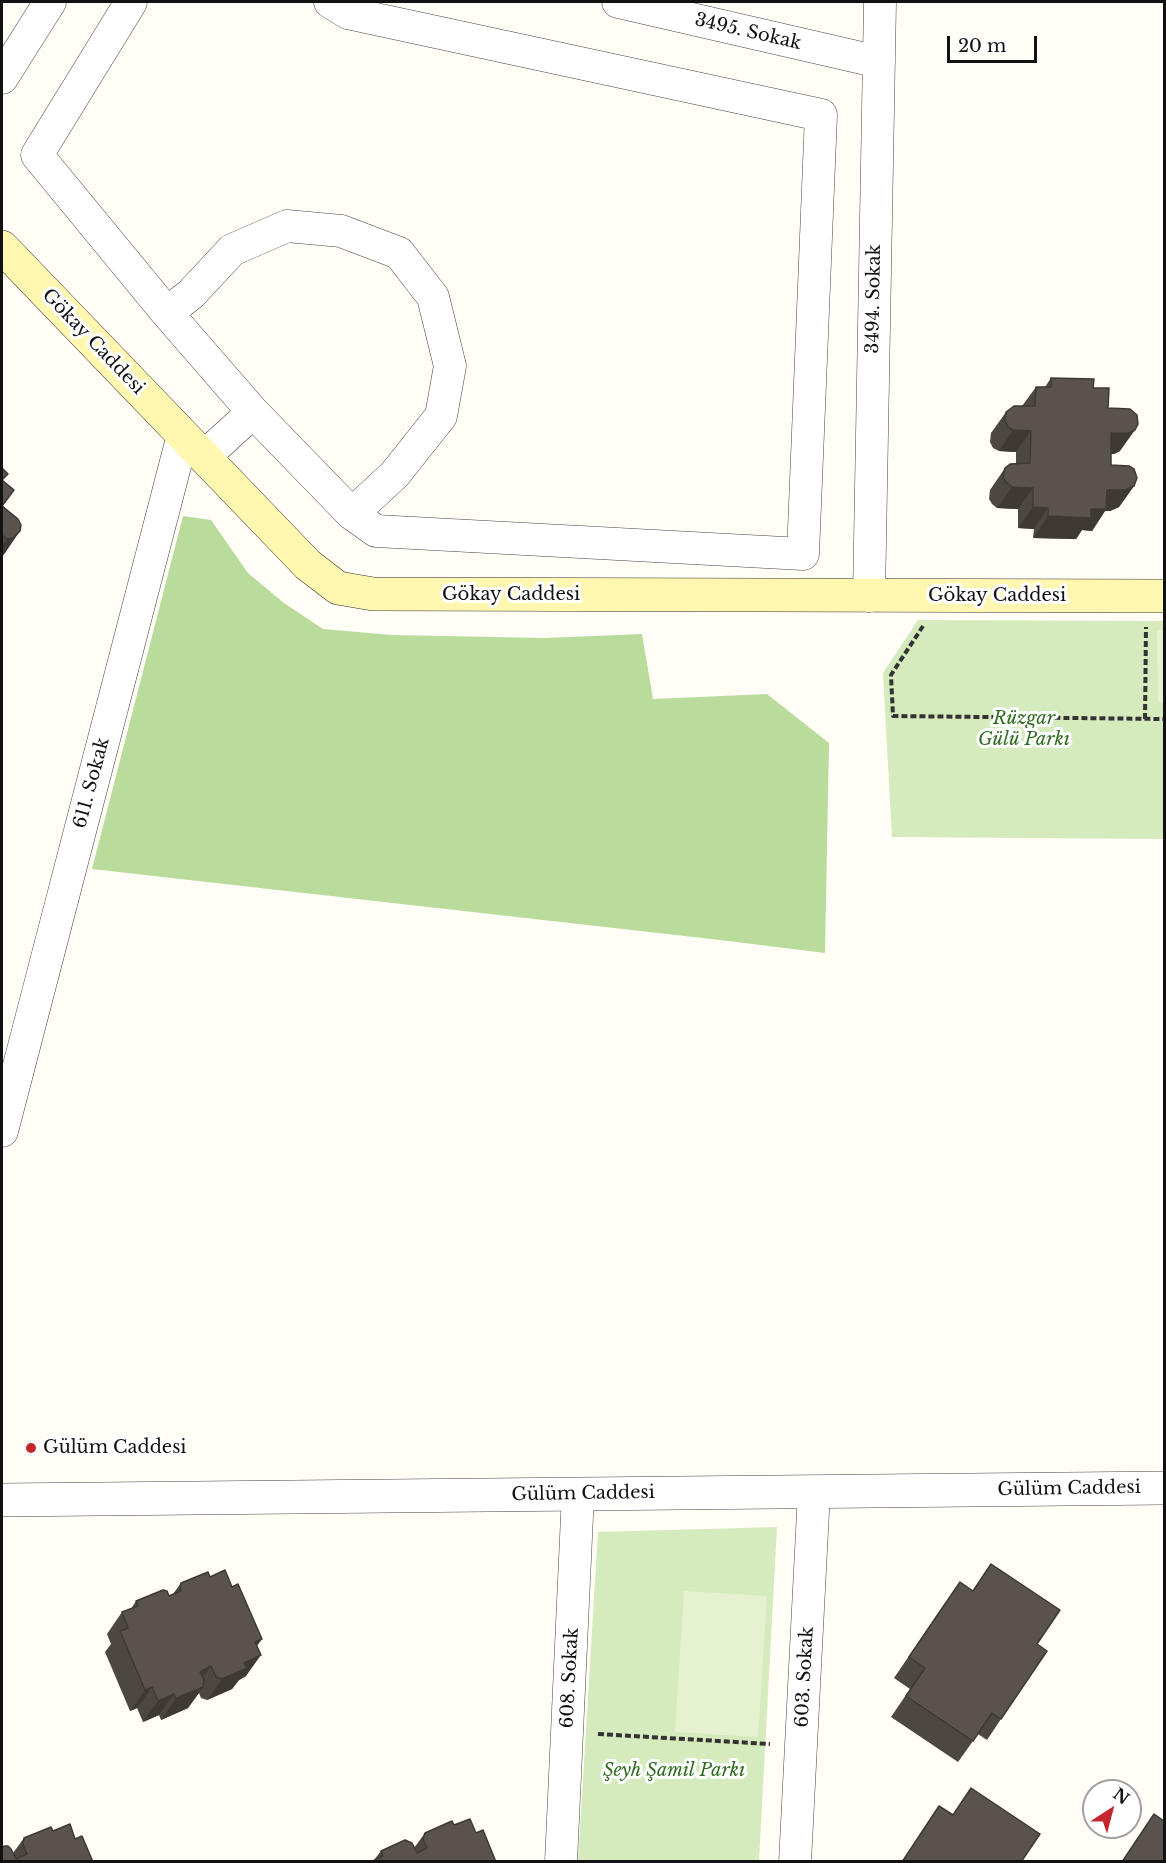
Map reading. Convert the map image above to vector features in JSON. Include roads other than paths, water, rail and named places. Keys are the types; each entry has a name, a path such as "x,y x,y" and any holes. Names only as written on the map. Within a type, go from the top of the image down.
{"main road":[{"name":"Gökay Caddesi","path":"2,247 308,564 338,588 373,594 1155,596"}],"street":[{"path":"2,78 50,2"},
{"path":"131,2 37,155 167,313 254,412 352,514 376,531 803,554 821,115 348,14 330,2"},
{"name":"3495. Sokak","path":"618,2 879,62"},
{"name":"3494. Sokak","path":"869,596 880,2"},
{"path":"167,313 191,294 232,250 287,226 341,231 399,252 433,297 450,366 441,416 395,474 352,514"},
{"path":"194,446 254,412"},
{"name":"611. Sokak","path":"2,1131 10,1062 194,446"},
{"name":"Gülüm Caddesi","path":"2,1500 1164,1488"},
{"name":"603. Sokak","path":"795,1862 814,1492"},
{"name":"608. Sokak","path":"561,1862 578,1494"}],"place":[{"name":"Gülüm Caddesi","path":"31,1448"}],"park label":[{"name":"Rüzgar Gülü Parkı","path":"1024,729"},
{"name":"Şeyh Şamil Parkı","path":"674,1771"}]}
